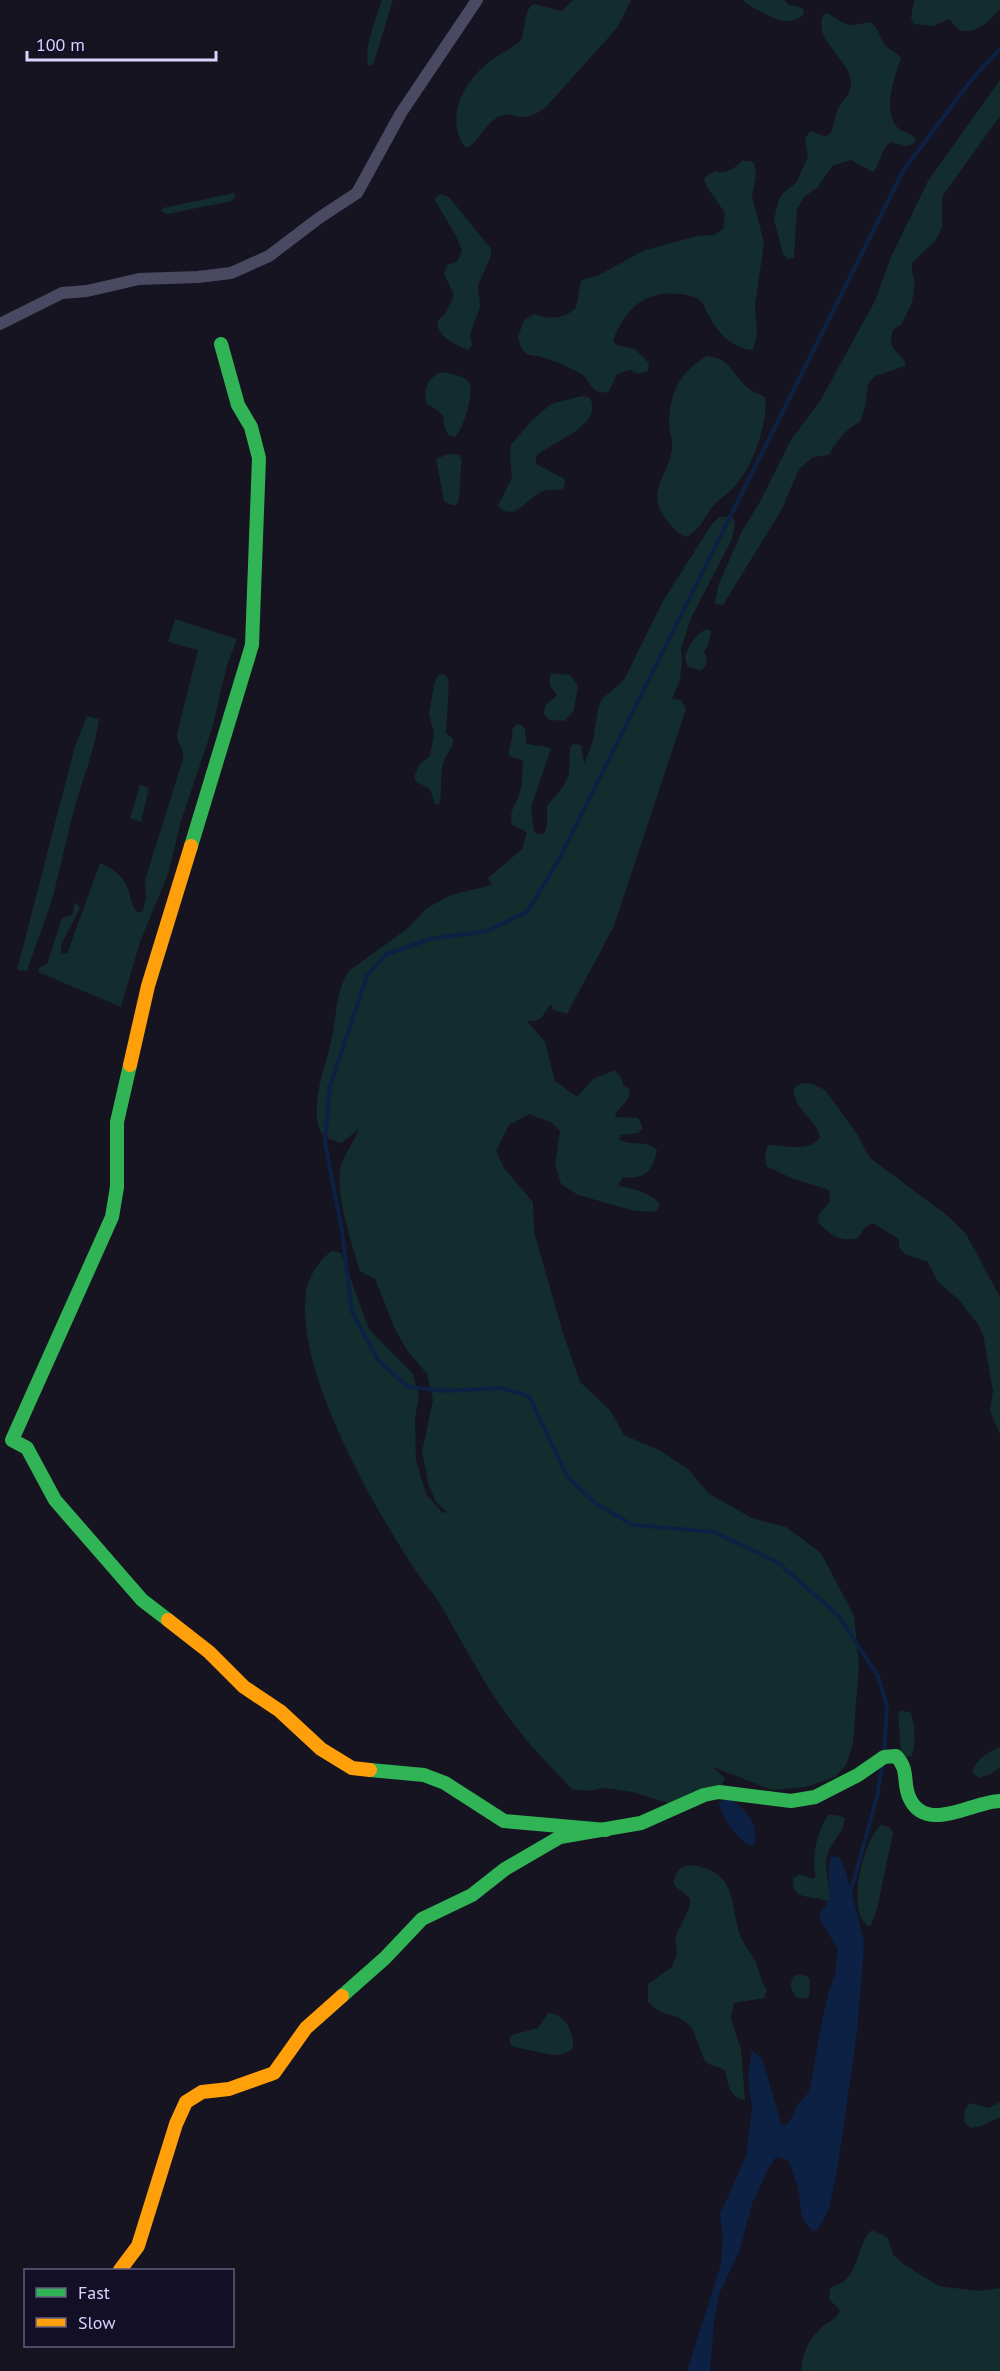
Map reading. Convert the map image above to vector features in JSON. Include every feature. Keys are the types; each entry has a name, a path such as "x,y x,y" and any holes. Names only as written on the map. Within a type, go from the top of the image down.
{"street":[{"path":"0,324 62,293 87,291 139,279 198,277 231,273 269,256 318,218 357,193 392,129 477,0"},
{"path":"221,344 238,405 251,426 259,458 258,534 253,589 252,645 148,986 117,1122 117,1187 112,1217 12,1440 27,1448 55,1500 142,1600 209,1652 244,1687 280,1711 321,1749 352,1768 424,1775 445,1783 504,1821 606,1830"},
{"path":"121,2269 138,2246 176,2124 186,2102 202,2092 229,2089 274,2073 306,2028 385,1958 422,1919 472,1894 505,1869 560,1837 641,1823 704,1795 719,1792 791,1801 815,1797 858,1775 884,1757 896,1756 903,1763 909,1799 914,1806 928,1815 945,1815 992,1801 1000,1801"}],"green space":[{"path":"382,0 393,0 373,65 369,66 367,52"},
{"path":"573,0 631,0 617,28 546,107 527,117 508,115 499,117 469,147 465,147 456,124 457,112 465,89 472,79 490,61 521,41 531,6 534,4 562,11"},
{"path":"743,0 784,0 789,5 803,8 804,13 796,19 782,21 767,15"},
{"path":"914,0 1000,0 1000,9 983,26 960,31 949,19 933,26 914,24 911,18"},
{"path":"827,13 847,24 870,22 877,29 885,45 901,58 891,93 890,112 897,127 916,139 913,144 907,146 891,142 873,172 851,160 832,166 818,187 805,196 797,209 794,258 788,259 783,254 774,220 779,199 796,183 808,157 805,138 811,131 824,136 829,135 838,109 851,88 845,65 823,34 821,25 823,15"},
{"path":"1000,80 1000,116 942,197 942,228 935,241 912,263 915,280 912,303 901,325 893,330 891,340 895,350 905,361 905,366 875,376 868,384 865,407 860,422 842,436 829,455 813,457 799,469 782,509 723,605 715,604 718,586 742,531 761,500 791,440 820,401 875,301 891,257 928,181"},
{"path":"742,161 754,163 756,175 752,196 764,243 755,305 757,334 753,350 738,346 726,338 716,327 700,300 688,295 668,294 647,298 631,310 624,319 613,340 616,345 635,349 649,363 648,371 639,374 630,370 617,374 609,391 597,391 577,371 524,352 518,337 524,320 534,314 556,317 571,312 576,308 581,280 597,276 645,250 698,236 714,235 723,229 725,213 704,179 715,171 730,170"},
{"path":"234,193 236,195 232,201 167,214 161,211 163,208"},
{"path":"441,194 449,197 491,249 491,256 478,285 480,307 470,335 472,345 468,350 453,343 438,328 437,322 446,312 454,295 444,274 447,265 457,262 462,251 435,200"},
{"path":"707,356 726,363 748,388 765,397 766,407 758,445 741,479 713,506 698,527 686,537 666,519 657,500 657,492 672,449 669,426 674,394 683,376"},
{"path":"442,372 464,378 470,388 467,411 455,437 449,436 443,415 427,404 425,394 430,380"},
{"path":"582,396 590,398 592,408 590,417 574,432 536,456 536,464 563,478 565,482 563,490 543,491 521,508 510,512 504,511 498,506 512,478 511,445 532,420 551,404"},
{"path":"448,454 459,455 462,460 457,505 444,501 436,459"},
{"path":"719,517 734,519 732,539 691,618 681,649 680,680 672,699 681,700 686,709 614,926 567,1014 553,1010 551,1004 539,1019 527,1021 545,1042 555,1081 577,1097 593,1079 615,1070 622,1079 623,1085 630,1089 628,1099 615,1114 616,1117 638,1118 643,1128 638,1133 621,1135 619,1139 629,1143 648,1144 657,1150 656,1157 647,1172 637,1177 623,1177 618,1185 645,1193 660,1204 654,1212 635,1211 578,1195 561,1184 555,1164 560,1131 552,1123 529,1114 509,1125 496,1151 504,1168 533,1202 534,1232 563,1333 580,1382 610,1410 624,1435 661,1451 688,1469 708,1493 752,1518 786,1527 821,1553 854,1616 859,1664 853,1743 846,1765 835,1777 806,1787 772,1790 713,1767 725,1778 721,1786 671,1804 633,1792 605,1788 588,1791 572,1789 532,1747 508,1717 438,1601 398,1544 359,1475 325,1398 312,1360 306,1324 306,1292 315,1269 323,1259 332,1251 341,1253 369,1329 413,1374 419,1396 415,1418 416,1460 426,1494 442,1512 448,1513 436,1502 429,1486 422,1452 433,1400 427,1374 407,1350 396,1331 375,1279 360,1271 345,1218 339,1177 345,1156 359,1128 342,1143 325,1136 318,1123 319,1089 333,1032 339,995 350,970 407,929 427,908 451,895 492,885 488,878 522,849 527,832 512,825 511,820 522,784 523,761 509,756 512,729 517,724 525,729 526,743 551,749 531,807 534,831 544,834 547,825 547,806 563,787 569,774 570,747 573,744 581,745 584,764 593,741 598,709 602,699 624,680 663,601 712,524"},
{"path":"175,619 237,639 227,665 212,729 181,821 168,874 140,942 121,1007 38,972 40,967 47,964 62,918 72,915 75,902 80,908 61,945 61,953 67,954 100,863 121,877 127,886 134,908 138,913 143,911 146,897 145,880 183,759 177,734 198,650 168,642"},
{"path":"707,629 711,631 704,652 707,659 706,666 700,671 687,666 685,656 696,637"},
{"path":"552,673 570,675 578,686 574,710 565,721 550,720 544,714 546,705 557,695 549,682"},
{"path":"438,675 446,675 449,682 446,733 453,739 453,742 444,761 439,804 435,804 430,789 417,782 414,777 420,764 430,756 434,733 429,714 434,684"},
{"path":"87,716 99,719 97,730 73,813 53,895 27,971 17,970 75,746"},
{"path":"140,785 149,788 141,822 130,818"},
{"path":"802,1083 813,1084 825,1090 857,1134 870,1158 948,1216 966,1234 1000,1297 1000,1435 990,1411 993,1391 983,1334 959,1300 938,1282 928,1262 905,1254 899,1247 899,1239 873,1223 865,1227 858,1238 846,1239 831,1234 818,1222 819,1214 830,1202 829,1190 791,1178 766,1166 765,1155 768,1145 803,1147 816,1142 820,1137 818,1130 795,1096 794,1088"},
{"path":"901,1710 911,1713 914,1729 912,1756 906,1757 901,1753 898,1715"},
{"path":"1000,1747 1000,1767 980,1778 972,1773 976,1764 983,1757"},
{"path":"828,1815 845,1818 842,1829 827,1856 829,1901 799,1894 793,1884 793,1878 800,1874 813,1879 816,1876 814,1861 816,1845"},
{"path":"881,1825 889,1827 893,1833 877,1909 870,1927 862,1920 857,1893 868,1846"},
{"path":"690,1865 705,1868 723,1879 731,1897 740,1936 755,1961 767,1990 764,1998 734,2003 731,2019 741,2049 745,2100 732,2093 725,2070 705,2061 689,2025 679,2018 659,2011 648,2002 648,1984 672,1967 677,1954 675,1938 690,1906 690,1898 673,1882 678,1871"},
{"path":"799,1974 807,1976 810,1980 809,1997 806,1999 796,1997 791,1989 792,1979"},
{"path":"548,2013 559,2016 567,2024 572,2036 573,2048 564,2054 557,2055 512,2046 509,2040 512,2035 538,2028"},
{"path":"1000,2102 1000,2117 971,2128 964,2122 965,2109 970,2103 989,2108"},
{"path":"872,2230 888,2238 893,2254 903,2264 939,2286 978,2291 1000,2288 1000,2371 802,2371 802,2360 812,2339 819,2330 836,2317 840,2310 829,2299 830,2288 848,2277 863,2242"}],"water":[{"path":"729,1799 746,1812 754,1825 753,1846 736,1834 723,1816 719,1804 722,1800"},
{"path":"834,1856 840,1858 845,1869 864,1941 857,2032 838,2165 829,2209 817,2231 813,2231 802,2216 798,2188 788,2160 776,2157 752,2204 739,2252 719,2294 710,2371 687,2371 721,2264 723,2238 720,2214 746,2156 752,2108 748,2077 752,2051 762,2058 781,2124 789,2123 798,2104 808,2093 811,2084 828,1994 835,1975 838,1949 820,1920 820,1912 830,1894 829,1867 830,1859"}],"waterway":[{"path":"884,1752 887,1707 878,1676 838,1615 777,1562 714,1532 633,1525 596,1504 567,1476 529,1396 501,1388 446,1391 408,1387 378,1360 352,1312 342,1231 325,1142 330,1086 367,976 385,955 430,939 487,931 527,912 557,863 903,171 973,78 1000,49"},
{"path":"850,1894 877,1797 882,1765"}],"traffic: fast":[{"path":"191,846 252,645 259,458 251,427 238,405 221,344"},
{"path":"130,1065 117,1122 117,1187 112,1217 12,1440 27,1448 55,1500 142,1600 168,1620"},
{"path":"342,1996 385,1958 422,1919 472,1895 505,1869 560,1837 641,1823 704,1795 719,1792 791,1801 815,1797 858,1775 884,1757 896,1756 903,1767 910,1799 918,1809 928,1814 952,1813 1000,1801"},
{"path":"370,1770 424,1775 445,1783 504,1821 606,1830"}],"traffic: slow":[{"path":"130,1065 148,986 191,846"},
{"path":"168,1620 209,1652 244,1687 280,1711 321,1749 352,1768 370,1770"},
{"path":"121,2269 138,2246 176,2124 186,2102 202,2092 229,2089 274,2073 306,2028 342,1996"}]}
